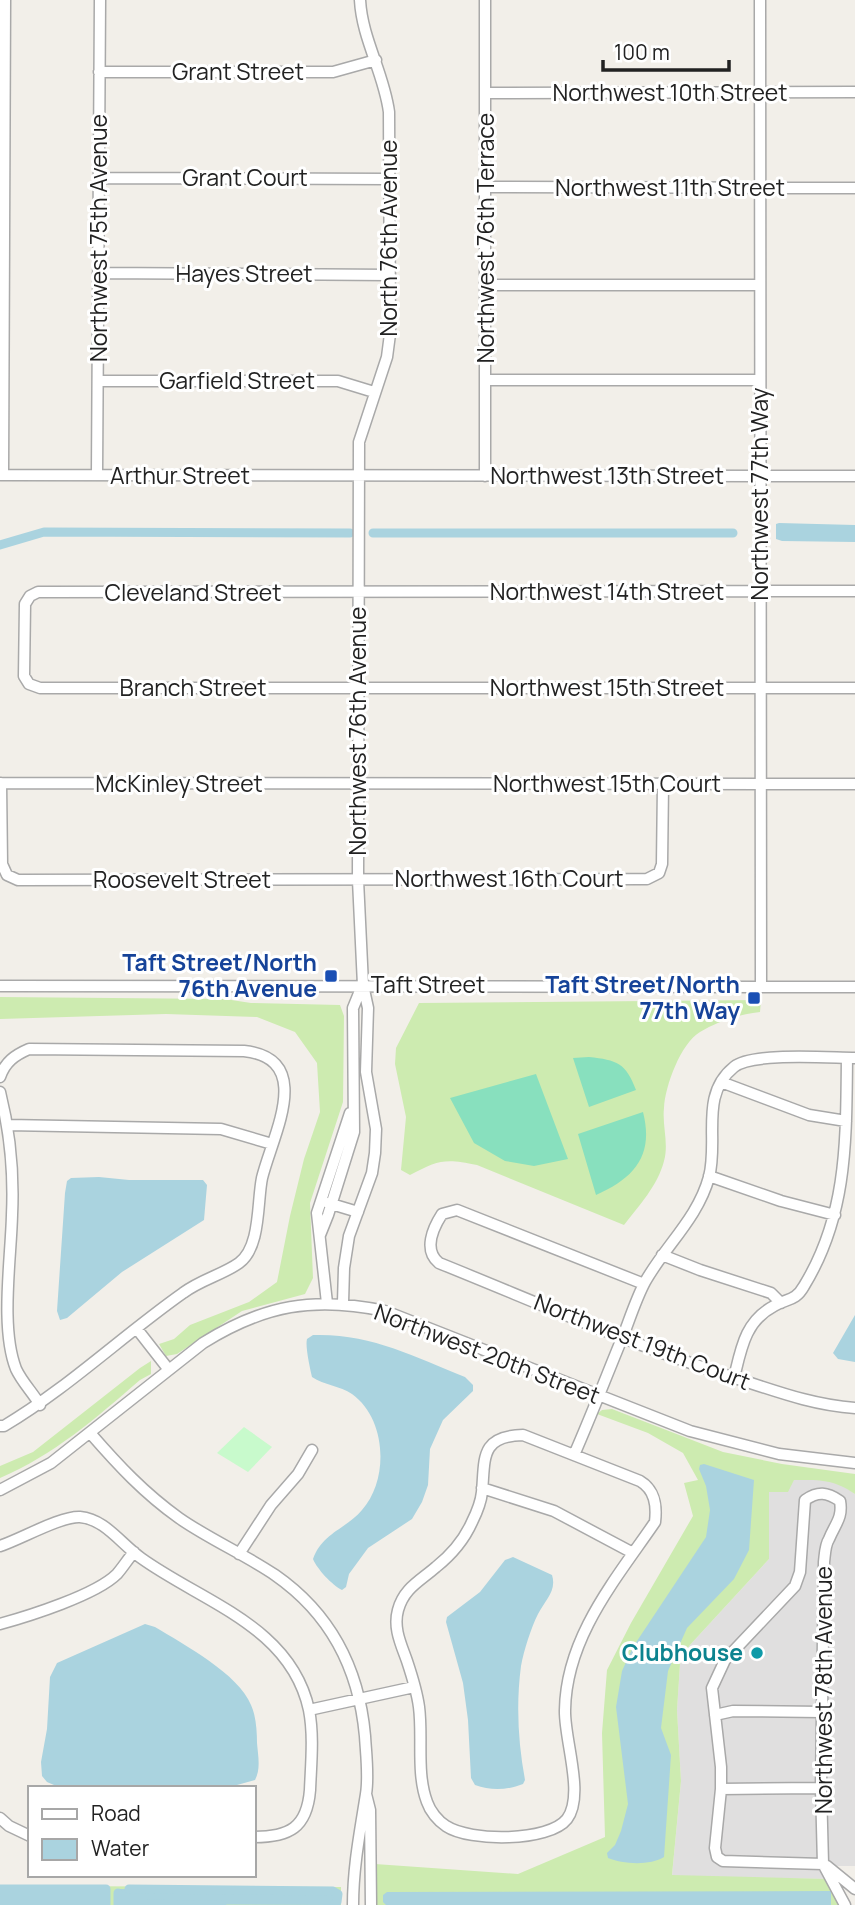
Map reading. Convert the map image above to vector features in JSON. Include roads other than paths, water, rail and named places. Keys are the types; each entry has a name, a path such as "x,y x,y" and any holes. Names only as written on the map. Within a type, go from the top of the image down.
{"street":[{"path":"1,475 5,0"},
{"name":"Northwest 75th Avenue","path":"97,475 100,0"},
{"name":"North 76th Avenue","path":"359,476 359,442 387,357 390,334 389,112 385,88 366,35 360,0"},
{"name":"Northwest 76th Terrace","path":"485,0 485,476"},
{"name":"Northwest 77th Way","path":"760,0 761,987"},
{"name":"Grant Street","path":"99,72 333,72 376,61"},
{"name":"Northwest 10th Street","path":"485,93 855,92"},
{"name":"Grant Court","path":"99,178 390,179"},
{"name":"Northwest 11th Street","path":"484,187 855,188"},
{"name":"Hayes Street","path":"98,273 390,275"},
{"path":"485,285 760,285"},
{"path":"486,380 760,380"},
{"name":"Garfield Street","path":"98,381 338,381 374,392"},
{"name":"Arthur Street","path":"1,475 359,476"},
{"name":"Northwest 13th Street","path":"359,476 855,476"},
{"name":"Northwest 76th Avenue","path":"343,1303 344,1268 349,1236 372,1173 376,1129 366,1072 368,1009 363,985 358,880 359,476"},
{"name":"Cleveland Street","path":"29,684 24,676 25,604 30,596 38,592 358,593"},
{"name":"Northwest 14th Street","path":"358,593 855,592"},
{"name":"Branch Street","path":"29,684 40,688 358,688"},
{"name":"Northwest 15th Street","path":"358,688 855,688"},
{"name":"McKinley Street","path":"0,783 358,785"},
{"name":"Roosevelt Street","path":"0,783 2,864 7,875 18,880 358,880"},
{"name":"Northwest 16th Court","path":"358,880 647,879 659,873 663,864 663,784"},
{"name":"Northwest 15th Court","path":"358,785 855,785"},
{"name":"Northwest 76th Avenue","path":"327,1303 320,1235 326,1202 354,1132 353,1008 363,985"},
{"name":"Taft Street","path":"0,986 855,986"},
{"path":"0,1077 8,1062 29,1049 243,1051 268,1057 278,1068 285,1088 285,1105 262,1178 254,1239 250,1251 240,1263 185,1292 40,1405 0,1426"},
{"path":"574,1455 644,1283 702,1198 713,1151 711,1109 721,1082 734,1066 750,1059 851,1058 845,1164 835,1215 822,1251 803,1288 794,1299 757,1317 748,1330 734,1378"},
{"path":"721,1082 809,1115 846,1121"},
{"path":"0,1092 8,1125 12,1215 6,1298 8,1333 15,1368 40,1405"},
{"path":"8,1125 221,1129 272,1143"},
{"path":"709,1176 781,1201 835,1215"},
{"path":"326,1202 358,1212"},
{"name":"Northwest 19th Court","path":"644,1283 457,1210 442,1214 431,1240 430,1248 434,1259 622,1337 697,1366 815,1404 855,1408"},
{"path":"662,1255 771,1293 781,1303"},
{"name":"Northwest 20th Street","path":"0,1490 51,1463 203,1343 228,1328 257,1315 293,1306 327,1303 343,1303 385,1311 691,1431 779,1454 855,1463"},
{"path":"137,1329 169,1370"},
{"path":"91,1434 127,1476 151,1497 181,1519 275,1575 305,1600 341,1646 359,1700 365,1740 366,1794 352,1877 353,1905"},
{"path":"523,1435 574,1455 648,1486 657,1507 654,1522 589,1619 568,1677 564,1708 565,1730 575,1789 574,1804 568,1818 548,1832 536,1835 487,1836 447,1827 434,1815 427,1803 423,1787 419,1707 399,1639 396,1623 398,1610 405,1594 415,1582 436,1568 458,1546 472,1522 482,1488 486,1452 494,1441 506,1436 523,1435"},
{"path":"239,1554 271,1505 298,1474 312,1450"},
{"path":"482,1488 554,1511 633,1553"},
{"name":"Northwest 78th Avenue","path":"715,1715 712,1688 724,1660 794,1586 800,1572 805,1500 820,1493 831,1495 839,1501 842,1512 828,1540 824,1562 821,1788 823,1864 845,1905"},
{"path":"0,1546 72,1517 83,1517 103,1525 134,1552 261,1633 280,1652 309,1710 309,1805 303,1819 294,1829 272,1837 256,1837"},
{"path":"0,1624 55,1606 100,1585 115,1576 134,1552"},
{"path":"309,1710 414,1687"},
{"path":"822,1712 733,1711 715,1715 721,1789 715,1848 717,1857 723,1861 823,1864 855,1889"},
{"path":"721,1789 821,1788"},
{"path":"366,1794 370,1810 370,1905"},
{"path":"0,1818 9,1826 28,1835"}],"water":[{"path":"776,524 855,525 855,542 782,541 776,539"},
{"path":"71,1178 129,1180 203,1180 207,1185 204,1220 122,1272 67,1318 60,1320 57,1311 67,1181"},
{"path":"855,1315 855,1362 838,1359 833,1353"},
{"path":"313,1335 334,1335 391,1347 465,1377 473,1385 473,1391 443,1420 430,1449 428,1485 412,1519 368,1548 349,1574 346,1587 342,1590 325,1576 313,1559 322,1543 356,1516 371,1497 377,1483 380,1450 378,1434 364,1405 347,1391 312,1377 307,1339"},
{"path":"700,1465 754,1480 749,1550 734,1579 687,1628 668,1671 661,1728 671,1755 664,1857 644,1863 621,1862 608,1858 607,1853 615,1845 621,1831 628,1804 616,1707 622,1671 633,1647 706,1537 710,1510 706,1486 699,1469"},
{"path":"513,1557 552,1575 553,1586 533,1626 521,1666 518,1723 525,1780 517,1786 493,1789 475,1785 471,1778 463,1683 446,1622 447,1617 480,1592 505,1560"},
{"path":"145,1624 155,1627 195,1651 223,1671 245,1693 253,1709 256,1724 259,1762 255,1780 237,1785 54,1785 42,1776 41,1762 47,1729 50,1677 57,1663"},
{"path":"0,1889 106,1889 106,1904 0,1904"},
{"path":"118,1889 333,1891 338,1894 334,1905 118,1904"},
{"path":"831,1891 831,1905 386,1905 383,1902 383,1895 387,1892"}],"waterway":[{"path":"0,545 44,532 350,533"},
{"path":"373,533 733,533"},
{"path":"0,1889 106,1889 106,1904 0,1904"},
{"path":"129,1889 333,1891 338,1894 334,1905"},
{"path":"118,1893 118,1904 222,1905"}],"place":[{"name":"Taft Street/North 76th Avenue","path":"331,976"},
{"name":"Taft Street/North 77th Way","path":"754,998"},
{"name":"Clubhouse","path":"757,1653"}]}
